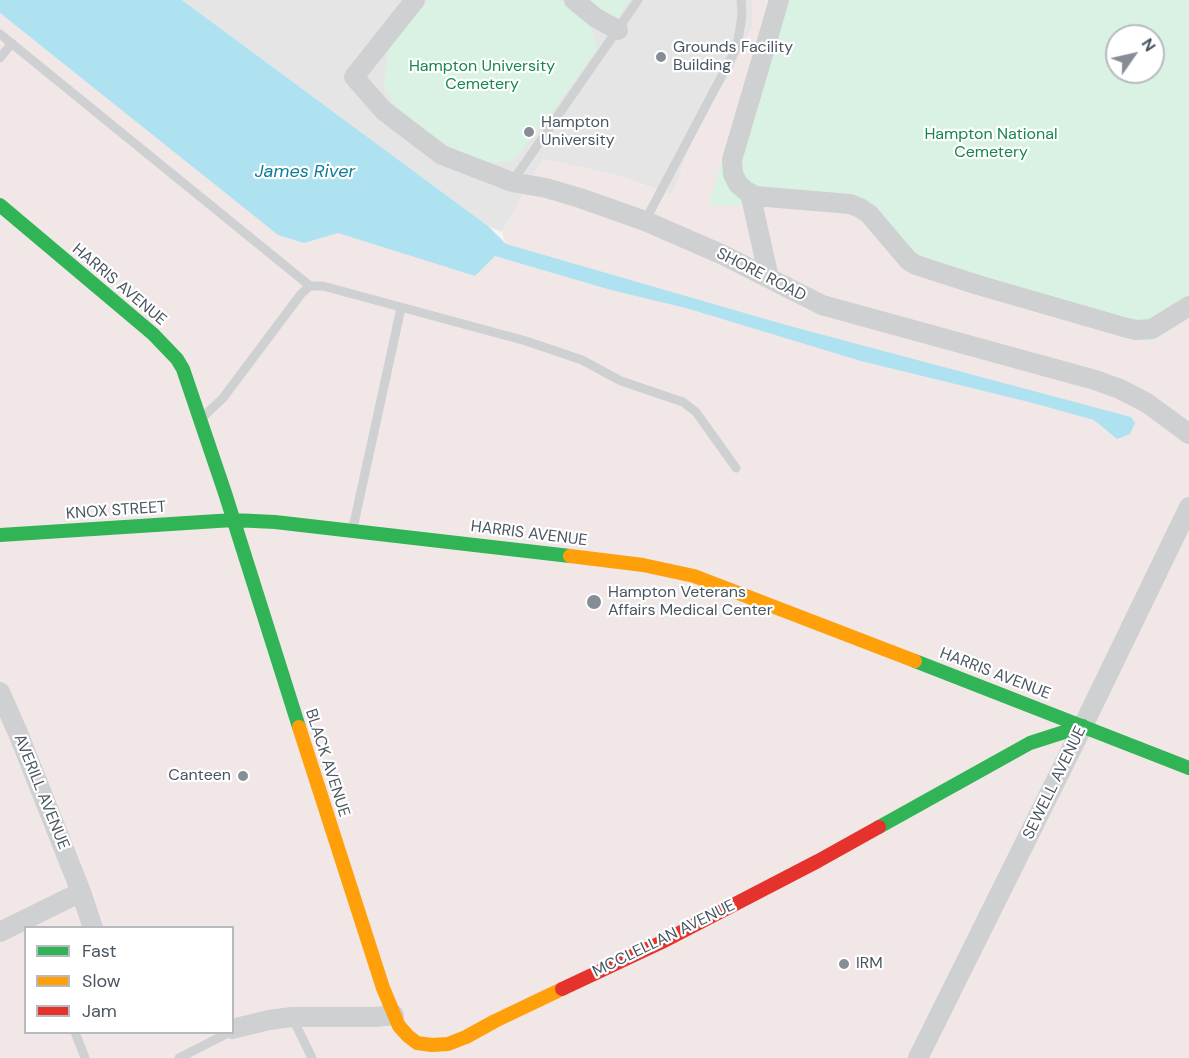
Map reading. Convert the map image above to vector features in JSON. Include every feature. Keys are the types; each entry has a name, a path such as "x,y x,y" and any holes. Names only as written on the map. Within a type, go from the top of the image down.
{"street":[{"name":"SHORE ROAD","path":"415,0 354,77 384,111 442,155 512,182 546,188 645,221 721,254 822,305 1095,380 1120,389 1147,404 1189,434"},
{"path":"574,0 596,18 618,30"},
{"path":"779,0 732,160 733,174 746,191 755,196 850,204 869,214 909,261 916,265 1127,328 1136,330 1152,328 1189,306"},
{"path":"750,193 769,278"},
{"name":"HARRIS AVENUE","path":"0,206 153,334 177,359 187,377 233,520 353,530 643,565 694,576 1189,768"},
{"name":"SEWELL AVENUE","path":"918,1058 1189,507"},
{"name":"KNOX STREET","path":"0,535 233,520"},
{"name":"BLACK AVENUE","path":"233,520 350,889 394,1015"},
{"name":"AVERILL AVENUE","path":"0,692 81,892"},
{"name":"MCCLELLAN AVENUE","path":"394,1015 399,1026 417,1043 432,1046 448,1044 465,1037 672,937 818,861 1030,743 1083,726"},
{"path":"0,932 81,892 93,926"},
{"path":"234,1030 269,1020 292,1017 394,1015"}],"lane":[{"path":"512,182 638,0"},
{"path":"645,221 737,47 742,15 741,0"},
{"path":"0,34 310,286 322,286 525,340 582,360 621,381 683,402 696,412 736,468"},
{"path":"0,58 12,43"},
{"path":"200,419 223,398 301,294 310,286"},
{"path":"353,530 401,308"},
{"path":"292,1017 312,1058"},
{"path":"76,1034 85,1058"},
{"path":"179,1058 225,1034"}],"shaded area":[{"name":"Hampton University","path":"182,0 752,0 752,27 731,75 706,105 672,195 619,176 543,159 502,232 488,226"},
{"name":"Hampton Veterans Affairs Medical Center","path":"752,0 1189,0 1189,1058 0,1058 0,13 278,235 304,243 338,232 475,276 506,244 502,232 543,159 619,176 672,195 706,105 731,75 752,27"}],"green space":[{"name":"Hampton University Cemetery","path":"429,0 560,0 586,18 590,24 597,50 513,161 493,163 461,154 426,132 396,107 384,88 390,47"},
{"path":"584,0 630,0 616,21"},
{"name":"Hampton National Cemetery","path":"769,0 1189,0 1189,318 1150,342 907,269 893,258 876,230 848,211 709,205"}],"water":[{"name":"James River","path":"0,0 182,0 488,226 506,244 786,325 1131,417 1135,423 1130,434 1117,439 1094,420 861,361 686,308 611,290 495,256 475,276 338,233 304,243 278,235 0,13"}],"traffic: fast":[{"path":"0,205 153,334 177,359 183,369 299,727"},
{"path":"0,535 233,520 275,522 570,556"},
{"path":"915,661 1189,768"},
{"path":"879,827 1030,743 1083,726"}],"traffic: slow":[{"path":"570,556 643,565 694,576 915,661"},
{"path":"299,727 383,988 399,1026 408,1036 417,1043 448,1044 562,989"}],"traffic: jam":[{"path":"562,989 662,942 879,827"}],"place":[{"name":"Grounds Facility Building","path":"661,57"},
{"name":"Hampton University","path":"529,132"},
{"name":"Hampton Veterans Affairs Medical Center","path":"594,602"},
{"name":"Canteen","path":"243,776"},
{"name":"IRM","path":"844,964"}]}
